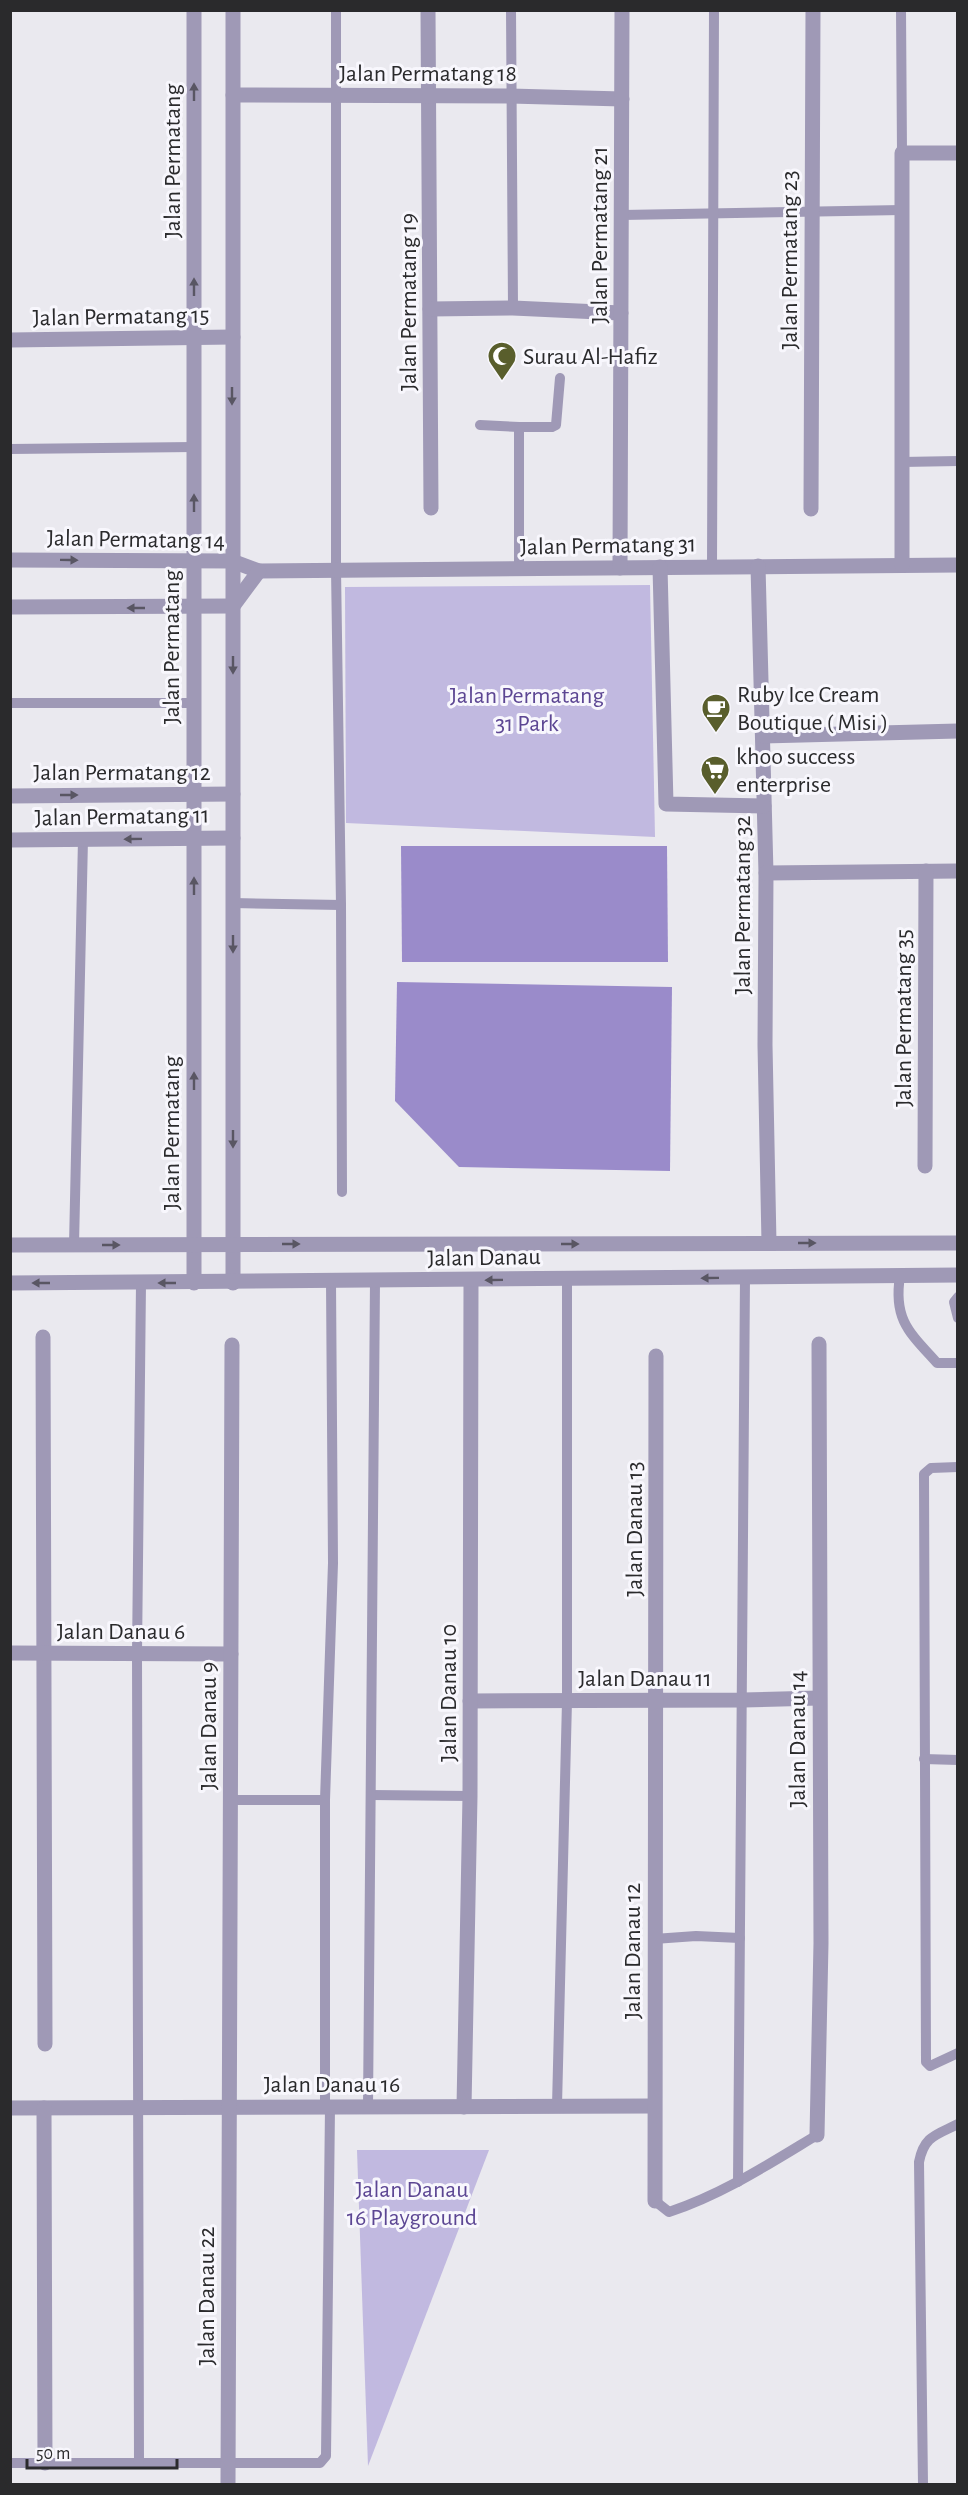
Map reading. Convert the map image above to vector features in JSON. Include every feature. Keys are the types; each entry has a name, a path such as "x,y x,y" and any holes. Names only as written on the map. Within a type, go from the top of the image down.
{"street":[{"name":"Jalan Permatang","path":"194,10 194,1283"},
{"path":"233,10 233,1283"},
{"name":"Jalan Permatang 19","path":"428,10 431,508"},
{"name":"Jalan Permatang 21","path":"620,568 622,10"},
{"name":"Jalan Permatang 23","path":"811,509 813,10"},
{"name":"Jalan Permatang 18","path":"233,95 429,95 622,99"},
{"path":"902,565 902,153 957,153"},
{"path":"430,309 513,308 621,313"},
{"name":"Jalan Permatang 15","path":"10,340 232,337"},
{"name":"Jalan Permatang 14","path":"10,560 232,561 259,571"},
{"name":"Jalan Permatang 31","path":"259,571 957,565"},
{"name":"Jalan Permatang 32","path":"758,566 766,873 765,1045 769,1243"},
{"path":"660,567 666,804 764,806"},
{"path":"233,606 259,571"},
{"path":"10,607 194,608 233,606"},
{"path":"763,736 957,731"},
{"name":"Jalan Permatang 12","path":"10,796 233,794"},
{"name":"Jalan Permatang 11","path":"10,840 233,838"},
{"name":"Jalan Permatang 35","path":"924,1166 926,871"},
{"path":"766,873 957,871"},
{"name":"Jalan Danau","path":"10,1245 957,1243"},
{"name":"Jalan Danau","path":"10,1283 233,1283 957,1275"},
{"name":"Jalan Danau 10","path":"464,2107 470,1796 471,1280"},
{"path":"43,1337 45,2044"},
{"name":"Jalan Danau 14","path":"817,2135 821,1943 819,1344"},
{"name":"Jalan Danau 9","path":"229,2107 232,1345"},
{"name":"Jalan Danau 13","path":"656,1356 657,1701"},
{"name":"Jalan Danau 6","path":"10,1653 231,1654"},
{"name":"Jalan Danau 11","path":"470,1701 819,1698"},
{"name":"Jalan Danau 12","path":"655,2201 654,1939 657,1701"},
{"name":"Jalan Danau 16","path":"10,2108 654,2106"},
{"name":"Jalan Danau 22","path":"228,2484 229,2107"},
{"path":"44,2108 45,2463"}],"lane":[{"path":"336,10 336,569 342,1192"},
{"path":"511,10 513,308"},
{"path":"712,567 714,10"},
{"path":"901,10 902,153"},
{"path":"622,214 902,210"},
{"path":"480,425 552,428 556,425 560,378"},
{"path":"519,427 519,568"},
{"path":"10,449 194,447"},
{"path":"902,462 957,460"},
{"path":"10,703 194,703"},
{"path":"74,1245 83,839"},
{"path":"233,903 341,905"},
{"path":"900,1276 896,1298 906,1328 937,1363 957,1363"},
{"path":"738,2182 745,1277"},
{"path":"557,2106 567,1701 567,1279"},
{"path":"368,2107 375,1281"},
{"path":"10,2463 320,2463 326,2457 328,2107 325,1800 333,1563 331,1282"},
{"path":"139,2463 137,1654 141,1283"},
{"path":"957,1297 954,1302 957,1318"},
{"path":"957,1467 931,1468 924,1474 926,2062 930,2066 957,2053"},
{"path":"924,1759 957,1760"},
{"path":"371,1795 470,1796"},
{"path":"231,1800 325,1800"},
{"path":"654,1939 696,1936 740,1938"},
{"path":"923,2484 919,2162 921,2148 930,2138 957,2124"},
{"path":"655,2201 669,2212 738,2182 817,2135"}],"green space":[{"name":"Jalan Permatang 31 Park","path":"650,585 655,837 346,823 345,587"},
{"name":"Jalan Danau 16 Playground","path":"357,2150 489,2150 368,2466"}],"shaded area":[{"path":"401,846 667,846 668,962 402,962"},
{"path":"397,982 672,987 670,1171 459,1167 395,1101"}],"place":[{"name":"Surau Al-Hafiz","path":"502,382"},
{"name":"Ruby Ice Cream Boutique ( Misi )","path":"716,734"},
{"name":"khoo success enterprise","path":"715,796"}]}
